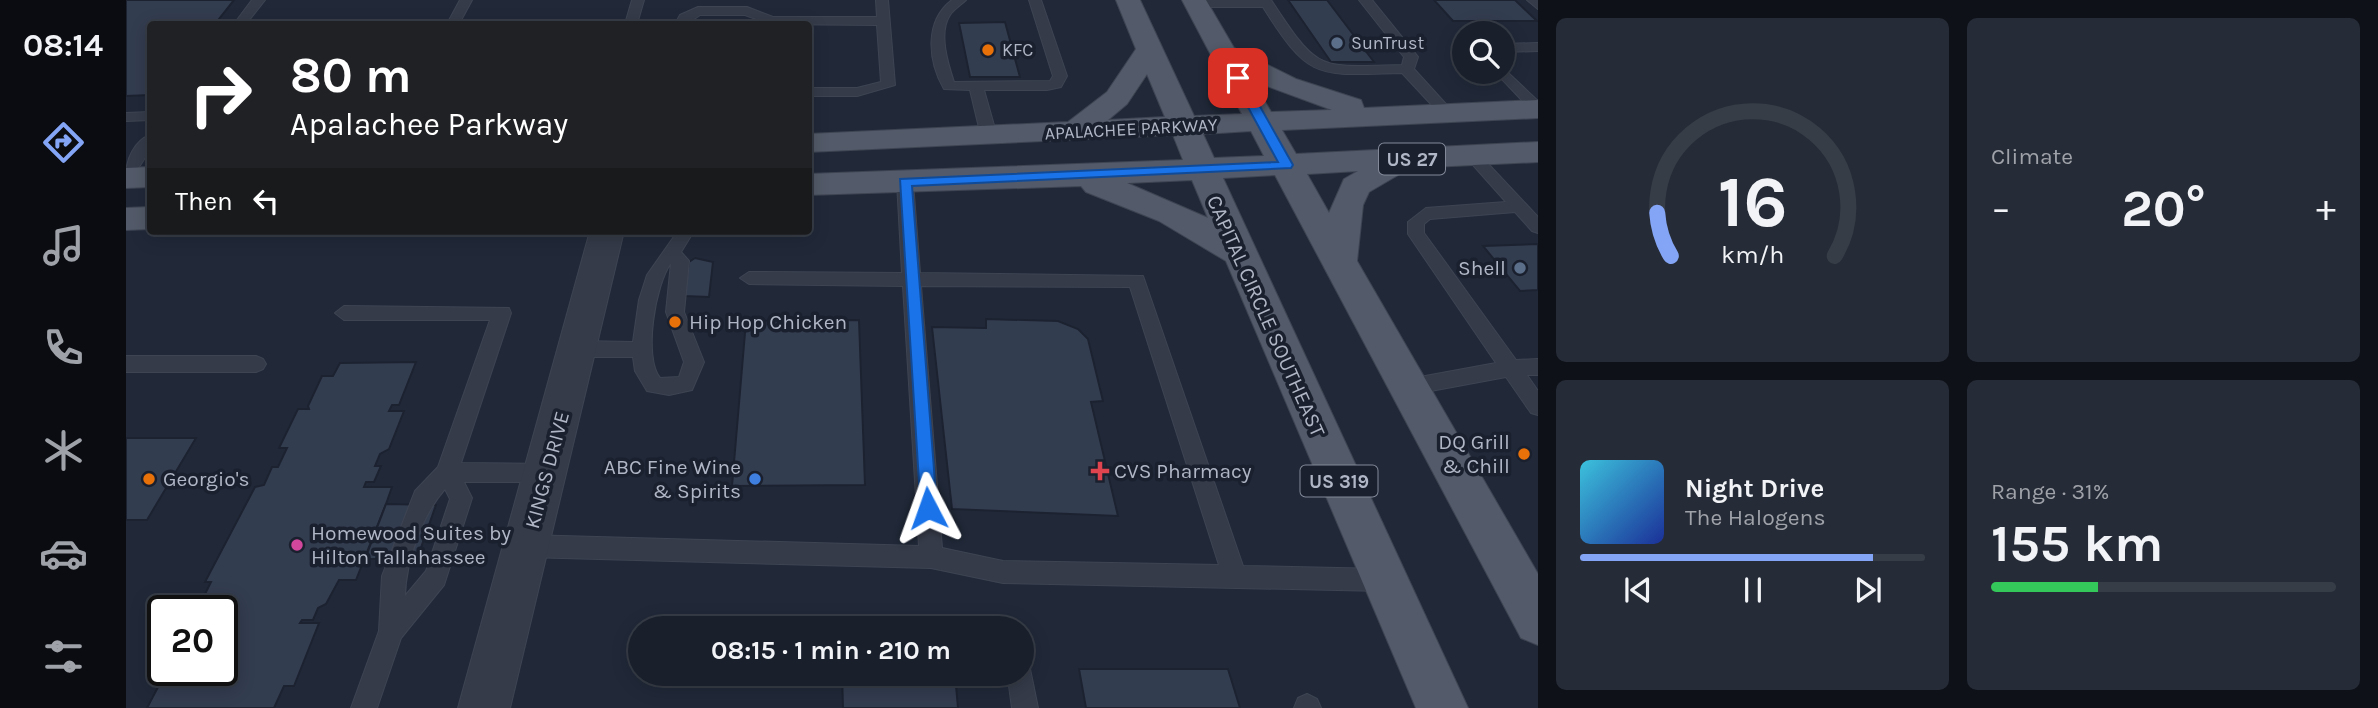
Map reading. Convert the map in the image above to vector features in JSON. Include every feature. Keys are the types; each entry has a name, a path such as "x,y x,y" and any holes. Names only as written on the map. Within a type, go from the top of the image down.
{"main road":[{"name":"CAPITAL CIRCLE SOUTHEAST","path":"1128,0 1441,708"},
{"path":"1195,2 1538,621"},
{"path":"1074,132 1117,98 1150,49"},
{"path":"1225,54 1256,73 1296,92 1387,116"},
{"name":"APALACHEE PARKWAY","path":"812,143 1538,109"},
{"name":"US 27","path":"812,185 1201,170 1538,152"},
{"path":"1340,260 1347,205 1355,186 1407,159"},
{"path":"1068,176 1149,200 1194,223 1239,253"},
{"path":"126,178 147,177"},
{"path":"126,219 147,218"}],"street":[{"name":"KINGS DRIVE","path":"484,708 579,349 606,235"}],"lane":[{"path":"242,21 259,0"},
{"path":"455,21 466,0"},
{"path":"632,21 638,0"},
{"path":"812,92 857,92 888,85 882,0"},
{"path":"960,0 947,10 939,26 943,73 949,86 1047,86 1059,79 1035,0"},
{"path":"958,86 948,22 973,0"},
{"path":"1195,2 1266,2 1305,56 1316,65 1333,69 1406,69 1411,64 1411,57 1365,0"},
{"path":"1533,0 1538,5"},
{"path":"683,21 698,11 747,11 758,13 768,21"},
{"path":"812,22 884,21"},
{"path":"1515,48 1538,47"},
{"path":"1406,69 1447,113"},
{"path":"1514,84 1538,109"},
{"path":"976,86 989,136"},
{"path":"126,117 147,116"},
{"path":"126,171 147,144"},
{"path":"1473,156 1538,226"},
{"path":"905,182 931,557"},
{"path":"1519,206 1426,214 1416,222 1416,234 1538,407"},
{"path":"672,254 680,261 674,314 695,354 695,370 685,384 669,387 654,385 643,369 648,297 661,265 672,254 681,245 685,235"},
{"path":"749,278 1138,281 1234,575"},
{"path":"344,313 502,313 447,472 423,498 394,576 391,631 364,708"},
{"path":"579,349 644,349"},
{"path":"126,365 256,364"},
{"path":"1409,387 1512,368 1538,367"},
{"path":"447,472 546,473"},
{"path":"391,631 436,577 461,498 447,472"},
{"path":"526,547 931,557 1003,572 1383,580"},
{"path":"1022,686 1025,708"}],"building":[{"path":"126,0 234,0 217,21 147,21 147,95 126,96"},
{"path":"1288,0 1327,0 1374,62 1331,62"},
{"path":"1434,0 1515,0 1537,21 1515,21 1453,21"},
{"name":"KFC","path":"1005,22 1020,77 970,77 959,23"},
{"name":"Shell","path":"1538,244 1538,290 1520,291 1483,246"},
{"path":"695,258 713,262 709,297 684,296 689,262"},
{"path":"986,319 1058,321 1078,329 1088,339 1103,401 1091,402 1118,516 952,509 932,327 986,328"},
{"path":"859,320 865,485 732,486 746,321"},
{"name":"Homewood Suites by Hilton Tallahassee","path":"416,362 399,405 392,405 389,411 404,411 389,449 380,454 375,466 381,466 374,482 366,482 364,487 392,487 356,580 339,580 326,604 318,608 313,620 302,620 300,623 319,623 294,686 284,686 274,708 147,708 159,686 238,686 238,595 204,595 211,582 205,582 255,487 264,485 272,467 278,467 287,448 279,448 298,409 309,409 322,376 333,376 340,363"},
{"name":"Georgio's","path":"126,438 196,438 147,520 126,520"},
{"path":"386,504 436,505 417,559 365,559"},
{"path":"1079,669 1228,669 1240,708 1086,708"},
{"path":"842,686 956,686 958,708 843,708"}],"place":[{"name":"SunTrust","path":"1337,43"},
{"name":"KFC","path":"988,50"},
{"name":"Shell","path":"1520,268"},
{"name":"Hip Hop Chicken","path":"675,322"},
{"name":"DQ Grill & Chill","path":"1524,454"},
{"name":"CVS Pharmacy","path":"1100,471"},
{"name":"Georgio's","path":"149,479"},
{"name":"ABC Fine Wine & Spirits","path":"755,479"},
{"name":"Homewood Suites by Hilton Tallahassee","path":"297,545"}],"route":[{"path":"928,508 905,182 1286,165 1238,78"}]}
